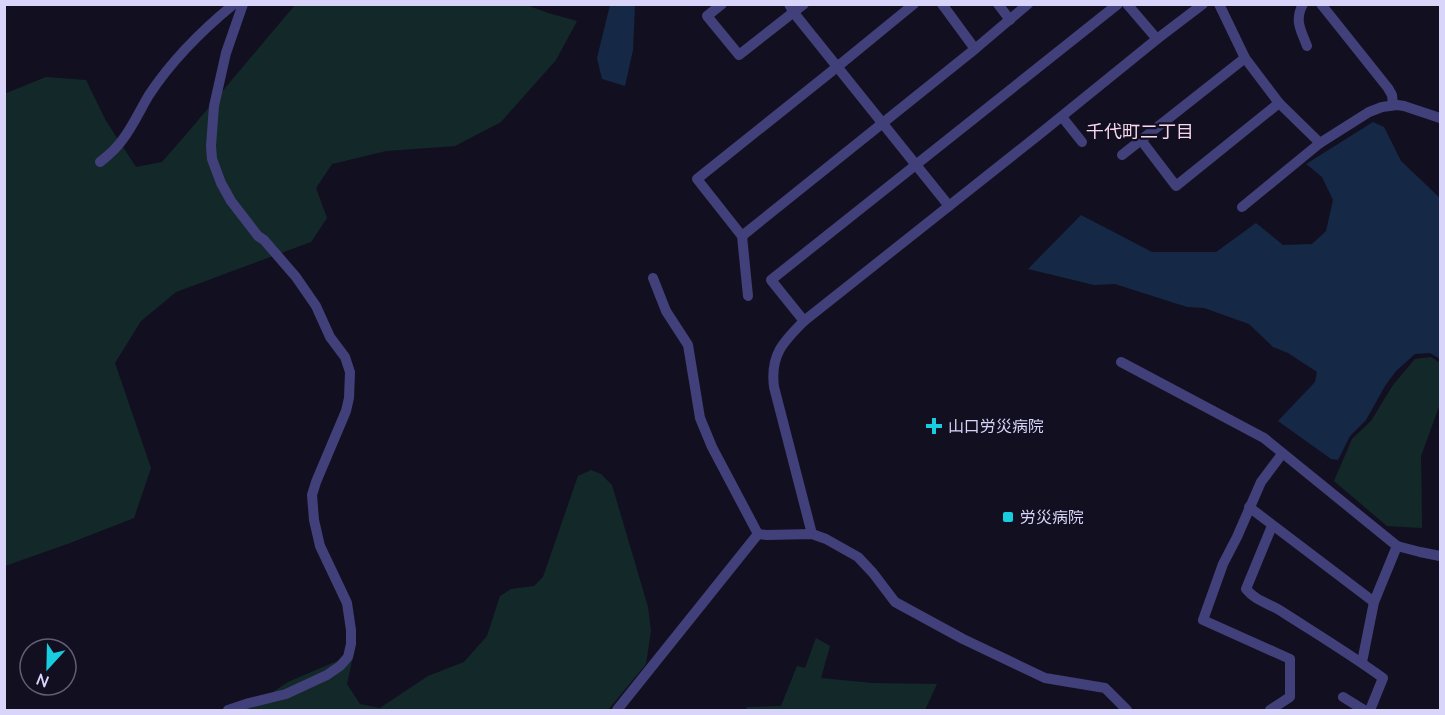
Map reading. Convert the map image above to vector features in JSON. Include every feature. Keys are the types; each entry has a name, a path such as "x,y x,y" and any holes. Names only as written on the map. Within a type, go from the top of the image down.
{"street":[{"path":"100,162 124,139 149,96 174,61 199,34 234,4"},
{"path":"228,711 286,694 327,675 348,657 351,645 347,603 320,546 314,520 312,495 346,411 350,372 345,357 330,337 316,306 296,277 258,236 231,201 212,159 214,106 226,53 243,4"},
{"path":"722,4 707,16 739,55 791,9 804,4"},
{"path":"748,296 742,236 697,179 914,4"},
{"path":"942,4 975,49"},
{"path":"998,4 1010,20"},
{"path":"742,236 1028,4"},
{"path":"804,321 771,280 1118,4"},
{"path":"1127,4 1157,39"},
{"path":"812,534 772,375 778,351 784,341 804,321 1203,4"},
{"path":"1219,4 1245,58 1279,103 1320,143"},
{"path":"1303,4 1298,16 1307,46"},
{"path":"1320,4 1388,88 1392,95 1393,105"},
{"path":"791,9 949,206"},
{"path":"1122,155 1245,58"},
{"path":"1141,140 1176,186 1279,103"},
{"path":"1242,207 1320,143 1370,112 1393,105 1404,106 1440,118"},
{"path":"1062,117 1082,142"},
{"path":"653,278 666,311 688,345 700,418 712,447 758,534"},
{"path":"1121,362 1264,438 1397,546 1440,556"},
{"path":"1270,711 1290,698 1290,659 1203,620 1223,564 1249,507 1261,482 1282,454"},
{"path":"1249,507 1374,602"},
{"path":"1272,526 1246,589 1254,598 1272,606 1362,662 1383,678 1370,711"},
{"path":"758,534 812,534 826,539 858,557 895,602 963,639 1045,678 1105,688 1127,711"},
{"path":"617,711 758,534"},
{"path":"1362,662 1374,602 1397,546"},
{"path":"1343,697 1364,711"}],"green space":[{"path":"295,5 526,5 577,21 556,60 501,122 455,146 386,151 332,164 316,188 327,218 311,242 176,292 141,321 115,363 151,468 134,518 5,566 4,94 46,77 86,80 106,121 136,167 162,162"},
{"path":"1431,357 1440,363 1440,404 1421,456 1422,528 1387,526 1334,481 1352,439 1371,421 1393,385 1415,359"},
{"path":"591,470 601,474 612,485 648,607 651,631 646,664 608,710 245,710 288,682 337,661 352,661 347,684 360,704 380,708 428,676 464,662 487,636 500,596 511,589 534,586 543,577 578,476"},
{"path":"816,638 830,646 821,678 872,683 937,684 925,710 745,710 747,707 781,706 797,666 805,668"}],"water":[{"path":"610,5 635,5 633,50 625,86 602,79 597,58"},
{"path":"1373,122 1384,127 1401,161 1440,198 1440,359 1430,353 1415,354 1396,371 1366,420 1350,436 1338,460 1331,459 1278,421 1315,382 1317,372 1288,353 1273,347 1249,324 1204,308 1187,307 1115,284 1094,285 1028,269 1081,215 1152,252 1216,252 1256,223 1283,245 1312,244 1326,231 1333,200 1322,177 1306,164"}],"place":[{"name":"山口労災病院","path":"934,426"},
{"name":"労災病院","path":"1008,517"}],"district":[{"name":"千代町二丁目","path":"1140,132"}]}
